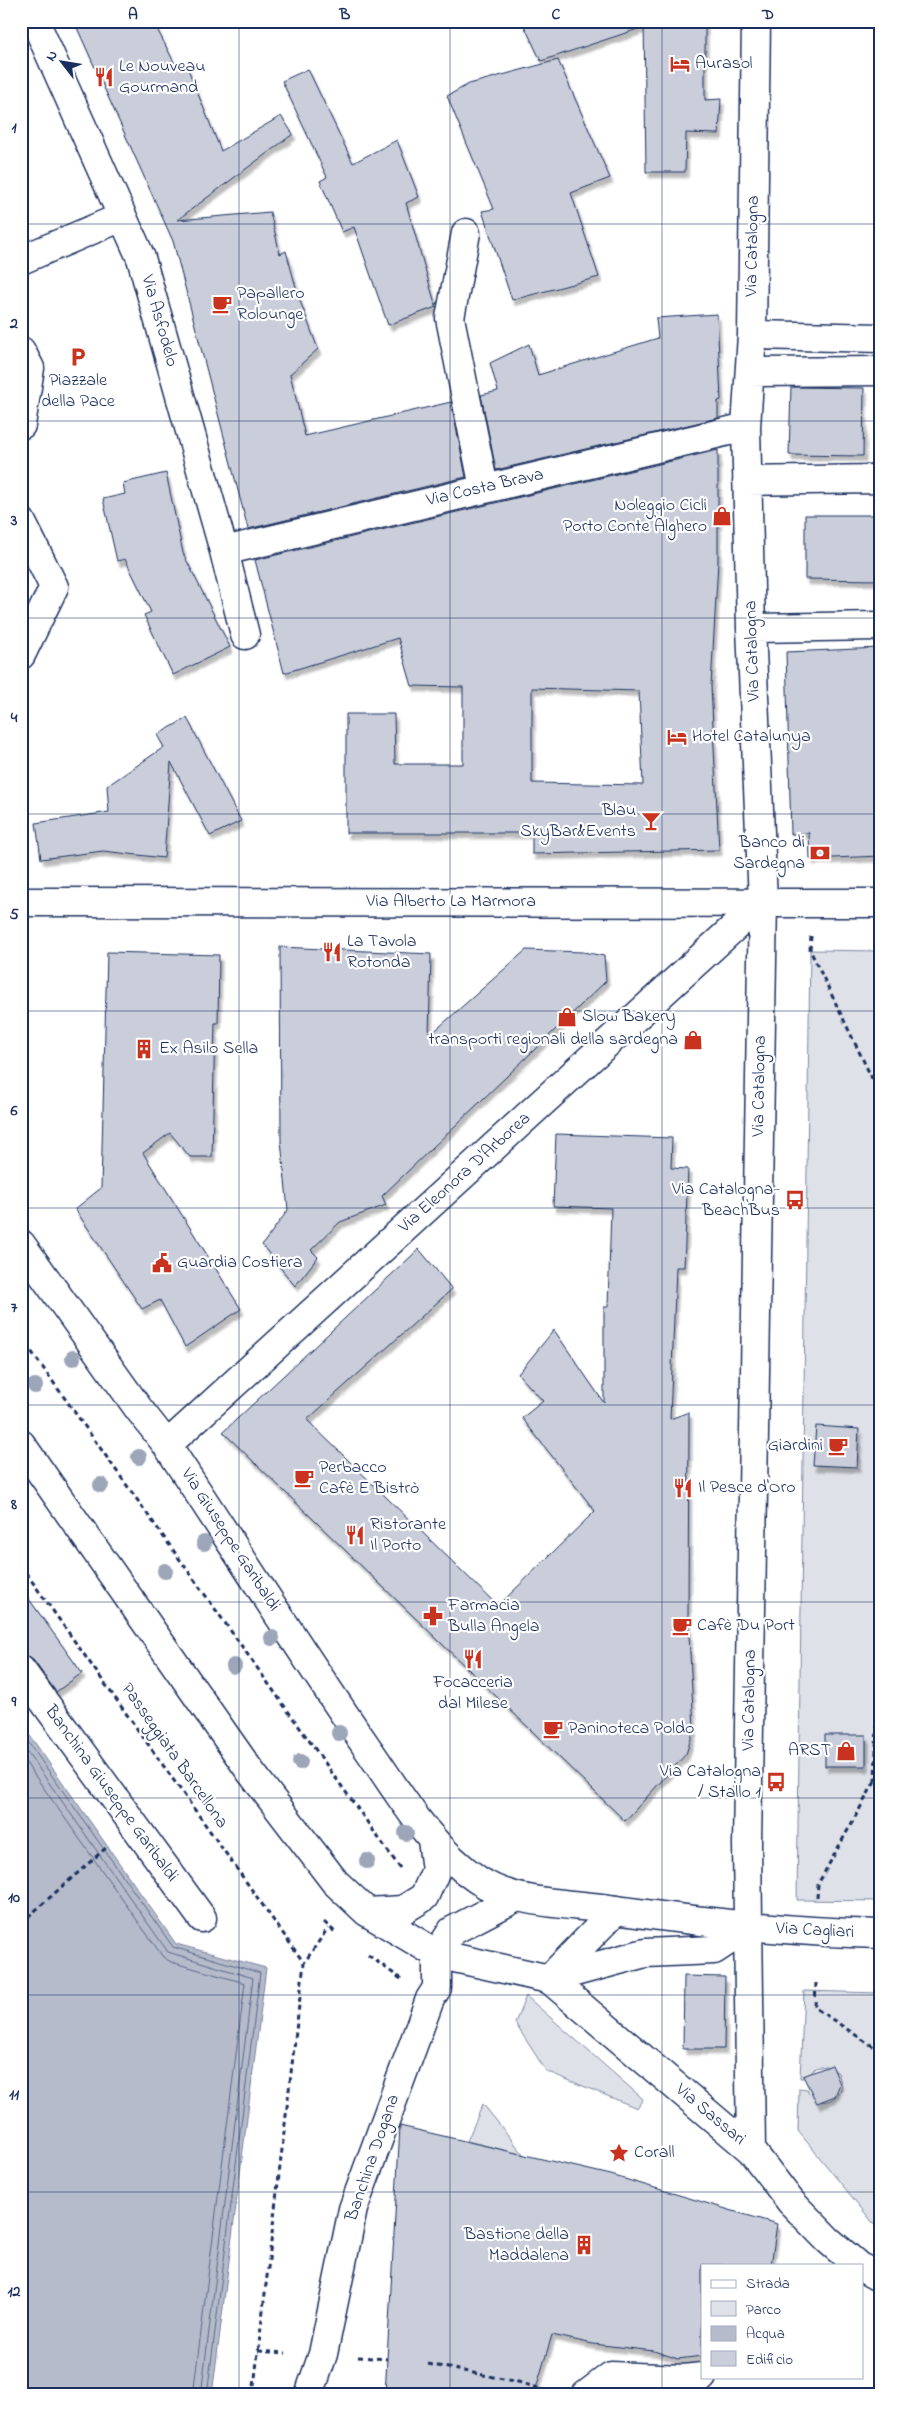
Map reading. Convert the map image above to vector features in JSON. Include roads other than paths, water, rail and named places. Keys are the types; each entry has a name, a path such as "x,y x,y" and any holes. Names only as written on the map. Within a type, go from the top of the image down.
{"main road":[{"name":"Via Asfodelo","path":"34,21 141,258 224,552 245,635"},
{"name":"Via Catalogna","path":"751,2150 747,1844 763,901 751,628 746,427 752,335 756,21"},
{"path":"21,260 122,216"},
{"path":"466,233 450,318 484,488"},
{"path":"752,335 880,338"},
{"path":"21,351 30,368 21,425"},
{"path":"750,372 880,371"},
{"name":"Via Costa Brava","path":"224,552 484,488 746,427"},
{"path":"747,481 880,480"},
{"path":"21,521 54,586 21,655"},
{"path":"751,628 880,626"},
{"name":"Via Alberto La Marmora","path":"21,902 763,901 880,903"},
{"name":"Via Eleonora D'Arborea","path":"167,1445 763,901"},
{"name":"Via Giuseppe Garibaldi","path":"21,1244 138,1408 167,1445 340,1707 432,1840 478,1880 517,1897 749,1927"},
{"path":"21,1444 250,1771 335,1882 367,1912 437,1954 549,1979 645,1953 714,1950 749,1927"},
{"name":"Banchina Giuseppe Garibaldi","path":"21,1670 202,1918"},
{"name":"Via Giuseppe Garibaldi","path":"367,1912 403,1910 424,1897 436,1870 432,1840"},
{"path":"437,1954 452,1931 517,1897"},
{"path":"549,1979 616,1910"},
{"name":"Via Cagliari","path":"749,1927 880,1934"},
{"name":"Banchina Dogana","path":"309,2395 323,2354 353,2209 430,2000 437,1988 437,1954"},
{"name":"Via Sassari","path":"549,1979 751,2150 791,2202 856,2264"},
{"path":"864,2269 880,2278"},
{"path":"586,2395 611,2376 684,2379 701,2377"}],"water":[{"path":"21,1723 176,1944 266,1968 212,2395 21,2395"}],"place":[{"name":"Aurasol","path":"680,64"},
{"name":"Le Nouveau Gourmand","path":"104,77"},
{"name":"Papallero Rolounge","path":"222,304"},
{"name":"Piazzale della Pace","path":"78,357"},
{"name":"Noleggio Cicli Porto Conte Alghero","path":"722,516"},
{"name":"Hotel Catalunya","path":"677,737"},
{"name":"Blau SkyBar&Events","path":"651,821"},
{"name":"Banco di Sardegna","path":"820,853"},
{"name":"La Tavola Rotonda","path":"332,952"},
{"name":"Slow Bakery","path":"567,1017"},
{"name":"transporti regionali della sardegna","path":"693,1040"},
{"name":"Ex Asilo Sella","path":"144,1049"},
{"name":"Via Catalogna- BeachBus","path":"795,1200"},
{"name":"Guardia Costiera","path":"162,1263"},
{"name":"Giardini","path":"838,1446"},
{"name":"Perbacco Cafè E Bistrò","path":"304,1478"},
{"name":"Il Pesce d'Oro","path":"683,1488"},
{"name":"Ristorante Il Porto","path":"355,1535"},
{"name":"Farmacia Bulla Angela","path":"433,1616"},
{"name":"Cafè Du Port","path":"682,1626"},
{"name":"Focacceria dal Milese","path":"473,1659"},
{"name":"Paninoteca Poldo","path":"553,1729"},
{"name":"ARST","path":"846,1751"},
{"name":"Via Catalogna / Stallo 1","path":"776,1782"},
{"name":"Corall","path":"619,2153"},
{"name":"Bastione della Maddalena","path":"584,2245"}]}
